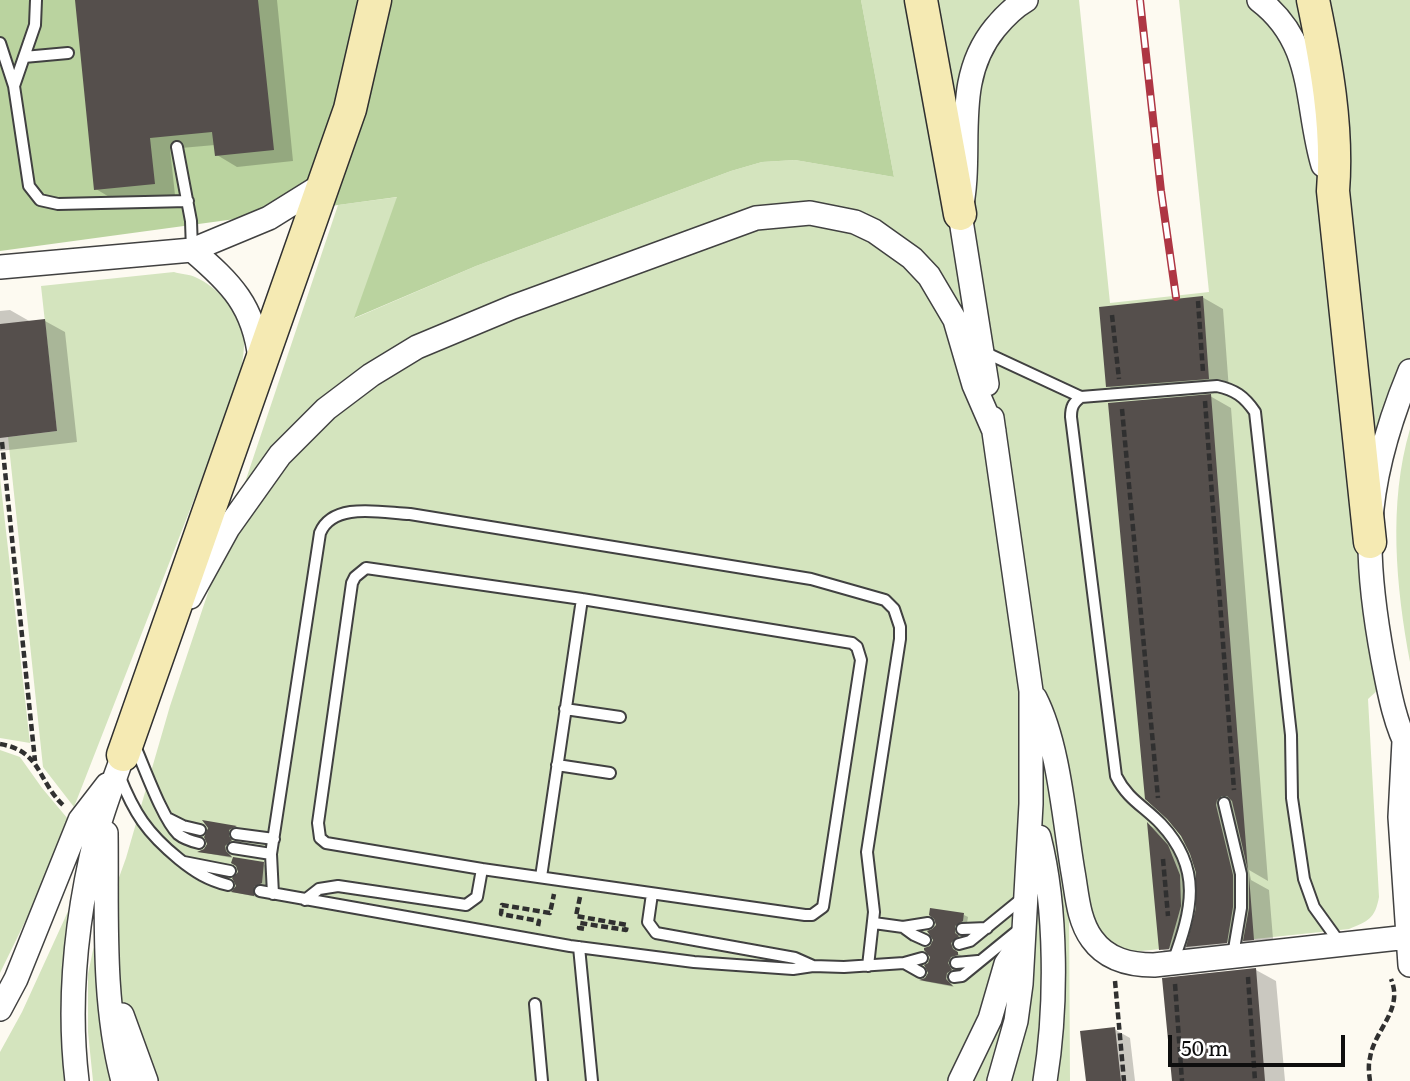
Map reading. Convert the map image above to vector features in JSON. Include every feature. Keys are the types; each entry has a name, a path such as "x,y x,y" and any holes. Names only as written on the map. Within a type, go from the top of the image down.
{"main road":[{"path":"350,109 348,63 359,0"},
{"path":"123,754 350,109 375,0"},
{"path":"921,0 960,214"},
{"path":"1313,0 1327,75 1334,149 1333,191 1370,542"}],"street":[{"path":"999,1081 1019,1003 1031,804 1031,691 960,214 965,188 965,102 976,56 1003,18 1027,0"},
{"path":"1259,0 1281,22 1302,60 1322,160 1333,191"},
{"path":"0,267 192,250 269,219 322,186"},
{"path":"159,653 228,528 281,455 326,409 371,375 417,347 513,307 756,218 810,213 832,216 874,231 912,258 929,276 955,320 974,385 994,431"},
{"path":"192,250 230,284 247,309 258,336 261,366"},
{"path":"1399,969 1408,937 1400,817 1407,746 1388,684 1376,618 1370,542 1375,495 1384,450 1396,405 1410,371"},
{"path":"1031,691 1049,735 1080,910 1091,937 1112,957 1140,965 1173,969 1240,963 1340,943 1408,937"},
{"path":"77,1081 72,1010 74,964 90,864 105,806 123,754"},
{"path":"0,1009 16,979 80,820 123,754"},
{"path":"1031,804 1040,843 1050,920 1052,998 1045,1081"},
{"path":"105,806 113,1033 123,1081"},
{"path":"961,1081 990,1019 1006,964 1022,933"},
{"path":"109,971 129,1039 146,1081"}],"lane":[{"path":"14,86 35,25 36,0"},
{"path":"0,43 14,86 29,186 40,200 58,204 188,201"},
{"path":"24,57 68,53"},
{"path":"177,147 188,201 192,250"},
{"path":"981,351 1081,397 1217,386 1239,393 1246,398 1255,412 1291,735 1292,798 1304,879 1314,907 1340,943"},
{"path":"1081,397 1074,402 1072,417 1116,776 1130,799 1160,822 1173,839 1189,878 1191,899 1188,920 1173,969"},
{"path":"273,894 267,876 322,528 331,518 346,513 410,514 811,579 890,604 899,621 900,639 867,852 874,923 868,966"},
{"path":"366,568 372,568 582,599 846,640 857,647 860,654 825,900 818,912 805,915 482,869 332,845 320,838 318,823 355,576 366,568"},
{"path":"541,877 582,599"},
{"path":"565,709 620,717"},
{"path":"123,754 180,835 199,843"},
{"path":"123,754 128,799 142,824 163,846 203,877 228,886"},
{"path":"557,765 610,773"},
{"path":"1229,803 1242,891 1240,963"},
{"path":"167,817 183,826 200,830"},
{"path":"236,834 274,839"},
{"path":"233,848 271,853"},
{"path":"181,861 230,871"},
{"path":"305,900 320,889 338,886 466,905 477,897 482,869"},
{"path":"260,891 579,947 730,965 793,970 813,966 904,963 922,958"},
{"path":"652,894 648,922 656,933 795,958 813,966"},
{"path":"959,944 968,943 1026,895"},
{"path":"874,923 903,927 928,923"},
{"path":"903,927 925,940"},
{"path":"962,929 987,928"},
{"path":"954,977 962,976 1022,933"},
{"path":"579,947 592,1081"},
{"path":"956,963 981,960"},
{"path":"904,963 920,972"},
{"path":"535,1004 542,1081"}],"path":[{"path":"1198,301 1204,385"},
{"path":"1112,315 1119,383"},
{"path":"1121,397 1159,811"},
{"path":"1205,399 1229,803"},
{"path":"2,442 35,761 40,774 60,801 80,820"},
{"path":"0,744 14,747 35,761"},
{"path":"1163,852 1169,920"},
{"path":"502,905 550,913"},
{"path":"576,916 627,925 626,930 580,923 579,928 618,935"},
{"path":"1112,957 1124,1081"},
{"path":"1240,963 1255,1081"},
{"path":"1173,969 1182,1081"},
{"path":"1370,1081 1370,1058 1395,1002 1394,987 1399,969"}],"green space":[{"path":"0,0 861,0 894,177 795,160 762,162 731,171 476,266 354,318 397,197 0,251"},
{"path":"861,0 1079,0 1110,303 1209,292 1179,0 1410,0 1410,366 1375,536 1392,677 1368,699 1379,897 1373,915 1349,929 1132,952 1110,951 1069,905 1070,1081 93,1081 88,1032 88,974 93,950 126,858 170,706 338,205 398,197 355,318 476,266 731,171 762,162 795,160 894,177"},
{"path":"174,272 203,281 227,302 242,329 242,362 232,402 74,807 43,767 8,437 57,431 41,286"},
{"path":"1410,429 1410,662 1401,605 1396,546 1399,486"},
{"path":"0,478 30,743 0,738"},
{"path":"0,750 20,757 68,819 39,893 0,973"},
{"path":"70,907 69,1081 0,1081 0,1052 22,1012"}],"building":[{"path":"75,0 258,0 274,150 215,156 212,132 150,138 155,184 94,190"},
{"path":"1203,296 1209,379 1106,387 1099,307"},
{"path":"45,319 57,431 0,438 0,324"},
{"path":"1211,394 1248,871 1232,801 1227,796 1222,796 1216,805 1233,875 1233,907 1227,943 1186,947 1196,908 1196,873 1181,836 1145,799 1108,403"},
{"path":"202,820 237,826 229,830 232,840 225,846 232,857 197,852 207,844 204,837 208,828"},
{"path":"1147,822 1168,845 1180,875 1181,906 1169,949 1159,950"},
{"path":"233,857 264,862 262,883 254,887 254,896 231,892 236,886 232,878 238,872 236,866 231,863"},
{"path":"1249,876 1254,940 1243,941 1249,908"},
{"path":"930,908 964,913 963,921 955,926 955,933 959,936 951,943 958,955 951,957 948,963 952,970 947,973 946,979 953,986 919,980 925,978 928,973 924,965 930,957 924,948 930,946 933,940 927,931 936,925 929,915"},
{"path":"1256,968 1265,1081 1172,1081 1162,978"},
{"path":"1115,1027 1121,1081 1086,1081 1080,1031"}],"railway":[{"path":"1140,0 1161,191 1176,297"}]}
